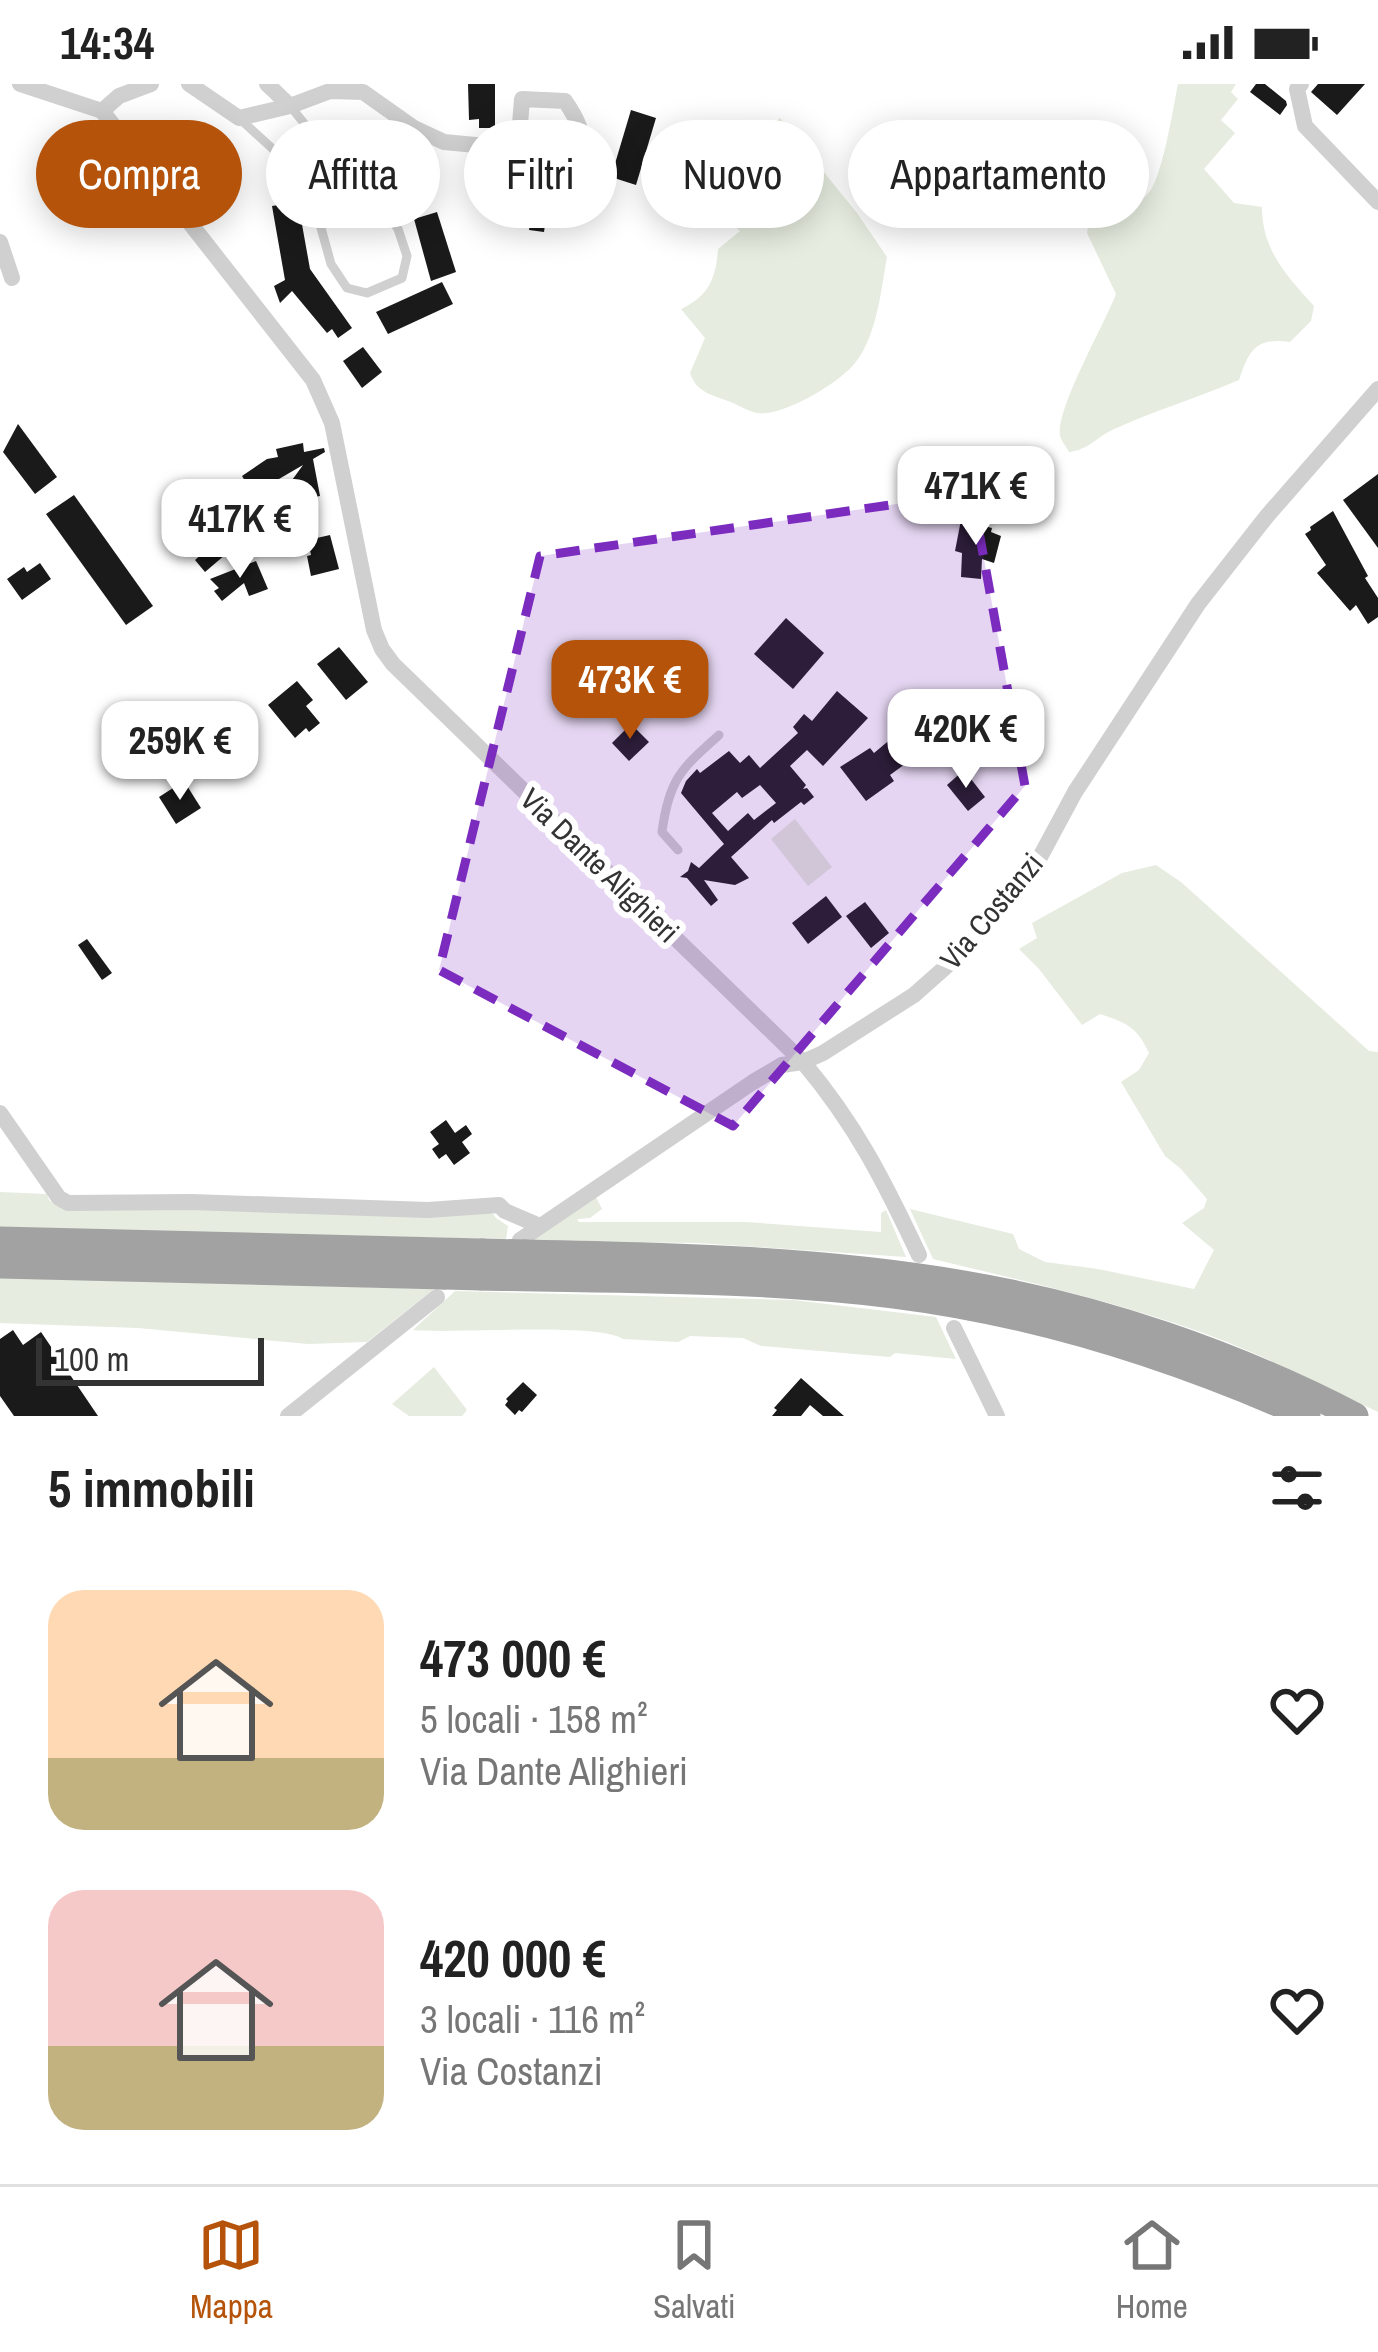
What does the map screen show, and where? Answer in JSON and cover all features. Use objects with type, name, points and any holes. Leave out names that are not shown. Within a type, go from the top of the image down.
[{"type":"highway","points":[[0,1240],[482,1264],[897,1296],[1053,1325],[1148,1353],[1306,1416]]},
{"type":"highway","points":[[0,1265],[440,1286],[522,1246],[885,1272],[1009,1292],[1119,1321],[1265,1374],[1355,1416]]},
{"type":"street","points":[[20,84],[102,111],[119,96],[151,84]]},
{"type":"street","points":[[189,84],[239,118],[330,91],[364,88],[414,128],[444,142],[464,144]]},
{"type":"street","points":[[267,84],[290,106]]},
{"type":"street","points":[[1301,84],[1297,89],[1305,126],[1378,202]]},
{"type":"street","points":[[522,99],[565,101],[584,135],[581,154],[518,148],[522,99]]},
{"type":"street","name":"Via Dante Alighieri","points":[[102,111],[313,380],[332,422],[374,630],[382,649],[803,1062],[847,1117],[919,1255]]},
{"type":"street","points":[[0,242],[12,278]]},
{"type":"street","name":"Via Costanzi","points":[[522,1246],[540,1226],[753,1082],[782,1065],[823,1053],[914,995],[967,948],[1039,859],[1075,792],[1198,604],[1378,389]]},
{"type":"street","points":[[0,1113],[58,1198],[68,1203],[428,1210],[499,1205],[540,1226]]},
{"type":"street","points":[[288,1416],[440,1286]]},
{"type":"street","points":[[954,1328],[997,1416]]},
{"type":"lane","points":[[239,118],[310,188],[331,264],[347,288],[368,293],[402,278],[407,256],[398,229],[290,106]]},
{"type":"lane","points":[[678,850],[662,832],[674,783],[718,735]]},
{"type":"highlighted area","points":[[972,493],[1025,786],[733,1126],[439,970],[540,556]]},
{"type":"shaded area","points":[[1178,84],[1236,84],[1231,92],[1238,99],[1221,120],[1235,133],[1204,169],[1234,203],[1262,207],[1271,249],[1314,306],[1311,321],[1290,342],[1269,342],[1256,348],[1239,380],[1128,423],[1069,452],[1060,435],[1066,406],[1116,294],[1088,228],[1149,228],[1149,192],[1166,144]]},
{"type":"shaded area","points":[[824,172],[848,202],[848,228],[867,228],[887,257],[873,326],[855,363],[810,397],[768,413],[707,393],[690,373],[705,338],[681,309],[704,292],[713,277],[718,249],[740,231],[737,228],[824,228]]},
{"type":"shaded area","points":[[795,819],[832,867],[808,886],[771,839]]},
{"type":"shaded area","points":[[1156,865],[1181,882],[1369,1051],[1378,1052],[1378,1412],[1266,1358],[1191,1329],[933,1259],[910,1209],[1013,1234],[1019,1249],[1045,1262],[1194,1289],[1214,1250],[1182,1223],[1204,1208],[1207,1199],[1165,1156],[1121,1082],[1139,1070],[1149,1053],[1145,1044],[1130,1027],[1100,1014],[1082,1025],[1019,949],[1037,938],[1032,923],[1122,873]]},
{"type":"shaded area","points":[[0,1192],[47,1194],[57,1206],[490,1210],[508,1226],[506,1239],[0,1228]]},
{"type":"shaded area","points":[[594,1193],[602,1209],[590,1218],[577,1219],[579,1222],[746,1222],[881,1232],[881,1213],[886,1210],[906,1257],[697,1243],[527,1241]]},
{"type":"shaded area","points":[[0,1277],[434,1289],[367,1342],[308,1344],[138,1328],[0,1323]]},
{"type":"shaded area","points":[[455,1291],[793,1300],[936,1317],[956,1359],[761,1346],[743,1338],[690,1336],[678,1342],[585,1331],[413,1330]]},
{"type":"shaded area","points":[[434,1367],[467,1410],[462,1416],[409,1416],[392,1404]]},
{"type":"building","points":[[468,84],[495,84],[495,120],[469,120]]},
{"type":"building","points":[[1256,84],[1265,84],[1286,101],[1280,115],[1250,92]]},
{"type":"building","points":[[1318,84],[1365,84],[1337,115],[1311,92]]},
{"type":"building","points":[[631,110],[656,118],[641,120],[641,168],[636,185],[617,179],[617,157]]},
{"type":"building","points":[[440,221],[456,272],[431,281],[416,228],[440,228]]},
{"type":"building","points":[[276,228],[303,228],[310,269],[352,328],[338,338],[332,329],[327,333],[292,291],[280,303],[274,286],[285,280]]},
{"type":"building","points":[[442,282],[453,304],[388,334],[376,312]]},
{"type":"building","points":[[363,347],[382,372],[362,388],[343,361]]},
{"type":"building","points":[[18,424],[57,477],[35,494],[3,452]]},
{"type":"building","points":[[303,443],[304,452],[324,448],[313,459],[320,496],[275,505],[294,517],[270,554],[246,537],[205,572],[195,560],[205,551],[196,542],[222,519],[213,511],[222,502],[272,528],[266,516],[303,465],[253,494],[242,476],[278,457],[276,449]]},
{"type":"building","points":[[1378,474],[1378,548],[1343,500]]},
{"type":"building","points":[[74,495],[153,606],[126,625],[46,514]]},
{"type":"building","points":[[1333,511],[1378,598],[1378,617],[1368,624],[1356,605],[1350,611],[1317,573],[1326,565],[1305,534]]},
{"type":"building","points":[[961,520],[992,528],[991,532],[1001,536],[994,563],[982,559],[981,579],[961,577],[962,553],[955,551]]},
{"type":"building","points":[[330,535],[339,569],[311,576],[308,540]]},
{"type":"building","points":[[256,561],[268,589],[249,596],[244,583],[222,601],[210,579]]},
{"type":"building","points":[[40,563],[51,579],[22,600],[7,579]]},
{"type":"building","points":[[786,618],[824,653],[793,689],[754,654]]},
{"type":"building","points":[[339,647],[368,682],[346,700],[317,664]]},
{"type":"building","points":[[297,681],[313,700],[306,706],[320,723],[295,738],[268,705]]},
{"type":"building","points":[[837,691],[868,718],[823,766],[807,750],[790,766],[806,785],[803,789],[814,797],[772,820],[731,857],[749,878],[735,885],[704,880],[718,900],[711,906],[687,878],[680,877],[691,862],[699,868],[724,844],[681,793],[686,781],[729,751],[740,763],[749,755],[760,768],[798,733],[793,727],[804,714],[812,721]],"holes":[[[760,785],[776,803],[754,820],[748,813],[728,831],[712,813],[737,792],[742,798]]]},
{"type":"building","points":[[631,724],[649,742],[629,761],[612,743]]},
{"type":"building","points":[[898,733],[916,756],[890,775],[894,781],[866,801],[840,767],[870,748],[874,753]]},
{"type":"building","points":[[964,770],[985,797],[968,811],[947,785]]},
{"type":"building","points":[[184,781],[201,808],[176,824],[159,797]]},
{"type":"building","points":[[826,896],[842,917],[808,944],[792,923]]},
{"type":"building","points":[[865,902],[889,933],[871,948],[846,916]]},
{"type":"building","points":[[87,939],[112,973],[102,980],[78,945]]},
{"type":"building","points":[[446,1120],[455,1133],[466,1125],[472,1134],[462,1142],[470,1153],[454,1165],[446,1154],[439,1159],[432,1149],[439,1144],[430,1132]]},
{"type":"building","points":[[13,1330],[23,1345],[41,1332],[98,1416],[14,1416],[0,1396],[0,1339]]},
{"type":"building","points":[[801,1378],[844,1416],[823,1416],[810,1405],[801,1416],[772,1416]]},
{"type":"building","points":[[523,1382],[537,1395],[515,1415],[505,1405],[506,1399]]}]
